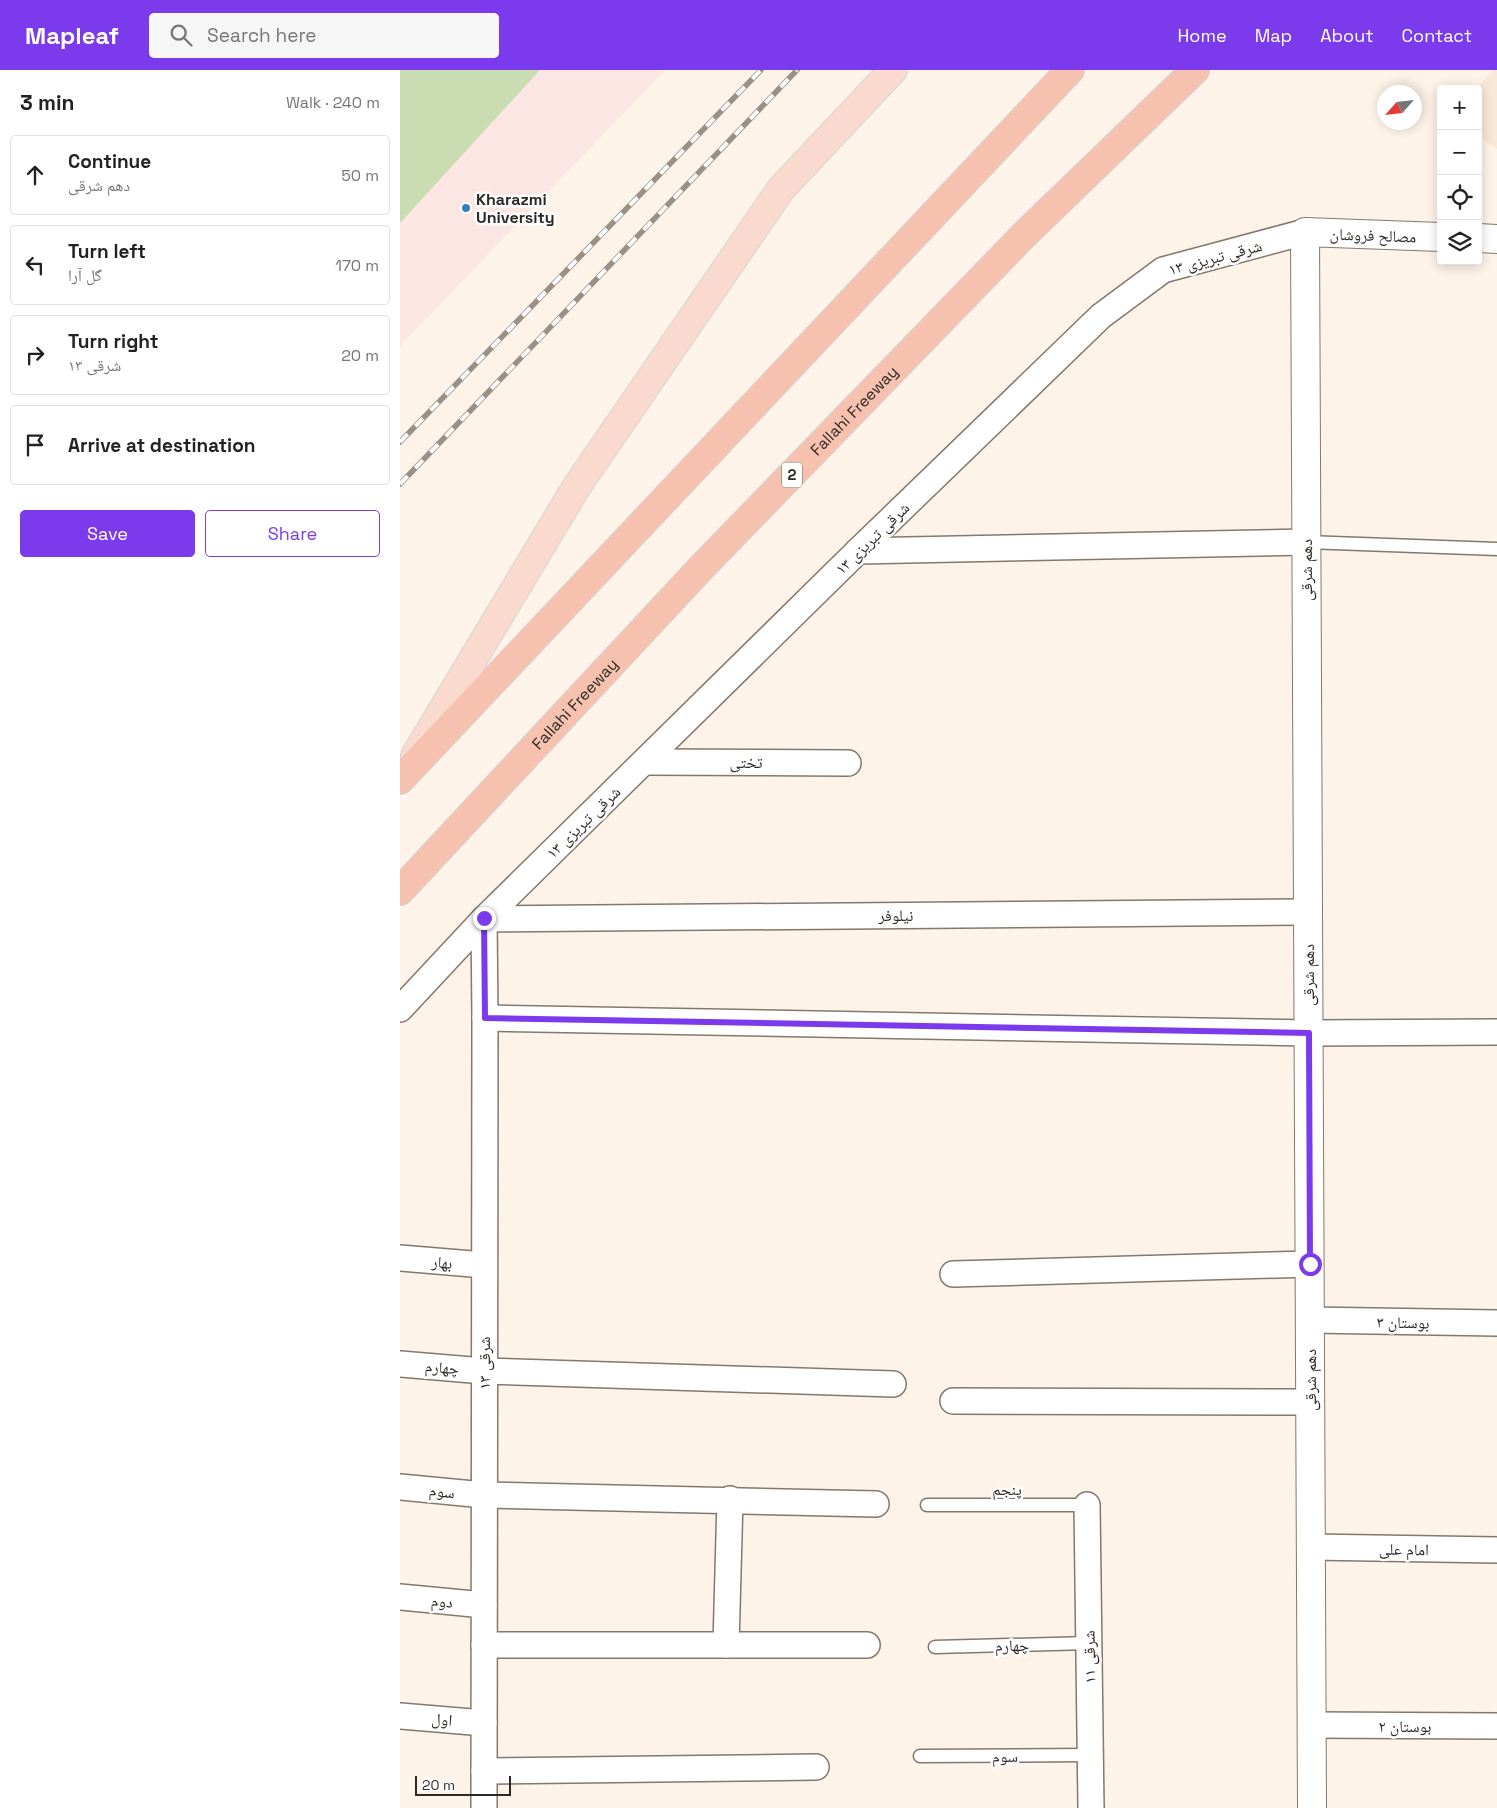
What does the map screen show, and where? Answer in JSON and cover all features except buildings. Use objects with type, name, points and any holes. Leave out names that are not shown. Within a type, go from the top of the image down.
[{"type":"highway","points":[[400,780],[1070,70]]},
{"type":"highway","name":"Fallahi Freeway","points":[[400,891],[701,568],[1024,235],[1195,70]]},
{"type":"main road","points":[[400,780],[577,486],[775,197],[893,70]]},
{"type":"street","name":"مصالح فروشان","points":[[1305,232],[1437,237]]},
{"type":"street","name":"دهم شرقی","points":[[1305,232],[1312,1808]]},
{"type":"street","name":"۱۳ شرقی تبریزی","points":[[400,1009],[484,918],[1101,316],[1163,270],[1305,232]]},
{"type":"street","points":[[1482,238],[1497,239]]},
{"type":"street","points":[[858,551],[1306,542]]},
{"type":"street","name":"تختی","points":[[645,762],[848,763]]},
{"type":"street","name":"نیلوفر","points":[[484,918],[1308,912]]},
{"type":"street","name":"۱۳ شرقی","points":[[484,918],[484,1808]]},
{"type":"street","points":[[485,1018],[1309,1033],[1497,1032]]},
{"type":"street","name":"بهار","points":[[400,1258],[484,1265]]},
{"type":"street","points":[[953,1274],[1310,1264]]},
{"type":"street","name":"بوستان ۳","points":[[1310,1320],[1497,1323]]},
{"type":"street","name":"چهارم","points":[[400,1364],[484,1371],[893,1384]]},
{"type":"street","points":[[953,1401],[1310,1402]]},
{"type":"street","name":"سوم","points":[[400,1486],[484,1495],[876,1504]]},
{"type":"street","points":[[726,1645],[730,1500]]},
{"type":"street","name":"۱۱ شرقی","points":[[1087,1505],[1091,1808]]},
{"type":"street","name":"امام علی","points":[[1311,1547],[1497,1550]]},
{"type":"street","name":"دوم","points":[[400,1597],[484,1605]]},
{"type":"street","points":[[484,1645],[867,1646]]},
{"type":"street","name":"اول","points":[[400,1716],[484,1723]]},
{"type":"street","name":"بوستان ۲","points":[[1312,1725],[1497,1726]]},
{"type":"street","points":[[484,1771],[816,1767]]},
{"type":"lane","points":[[1306,542],[1497,549]]},
{"type":"lane","name":"پنجم","points":[[928,1505],[1087,1505]]},
{"type":"lane","name":"چهارم","points":[[935,1647],[1089,1643]]},
{"type":"lane","name":"سوم","points":[[920,1756],[1090,1755]]},
{"type":"shaded area","name":"Kharazmi University","points":[[400,70],[665,70],[400,346]]},
{"type":"shaded area","points":[[1493,70],[1497,70],[1497,149],[1483,139],[1482,85],[1480,85]]},
{"type":"green space","points":[[400,70],[540,70],[400,223]]},
{"type":"railway","points":[[400,442],[761,70]]},
{"type":"railway","points":[[400,484],[797,70]]},
{"type":"place","name":"Kharazmi University","points":[[466,208]]},
{"type":"route","points":[[484,918],[485,1018],[1309,1033],[1310,1264]]}]
